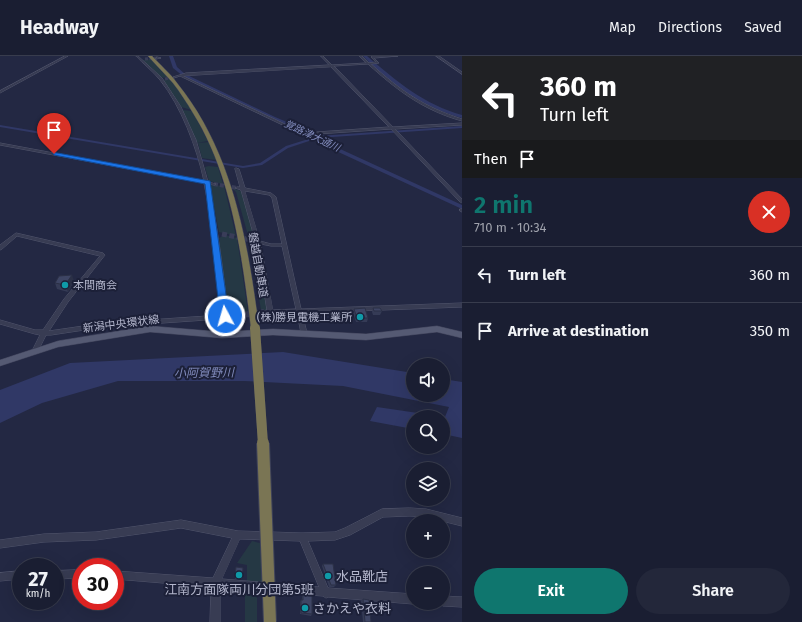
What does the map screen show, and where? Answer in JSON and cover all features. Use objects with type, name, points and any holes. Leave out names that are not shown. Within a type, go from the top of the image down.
[{"type":"highway","name":"磐越自動車道","points":[[150,56],[171,77],[203,125],[222,168],[243,245],[255,328],[264,458],[270,622]]},
{"type":"main road","name":"新潟中央環状線","points":[[0,363],[66,342],[150,329],[222,335],[273,332],[366,337],[437,329],[462,335]]},
{"type":"street","points":[[0,92],[67,56]]},
{"type":"street","points":[[137,56],[143,59],[161,80],[179,109],[196,143],[208,182],[225,316]]},
{"type":"street","points":[[322,56],[462,201]]},
{"type":"street","points":[[360,56],[416,102],[437,112],[462,120]]},
{"type":"street","points":[[174,77],[182,75],[376,63],[378,62],[372,57],[397,56]]},
{"type":"street","points":[[437,56],[462,73]]},
{"type":"street","points":[[454,68],[462,67]]},
{"type":"street","points":[[182,75],[316,140]]},
{"type":"street","points":[[161,80],[165,79]]},
{"type":"street","points":[[309,137],[316,134],[394,130],[462,124]]},
{"type":"street","points":[[0,144],[214,184]]},
{"type":"street","points":[[237,169],[258,241],[267,312],[462,305]]},
{"type":"street","points":[[237,188],[274,196],[304,333]]},
{"type":"street","points":[[215,233],[222,234]]},
{"type":"street","points":[[0,248],[16,234],[103,255],[56,312],[43,333],[35,351]]},
{"type":"street","points":[[251,240],[284,245]]},
{"type":"street","points":[[0,322],[43,333],[104,325],[235,316]]},
{"type":"street","points":[[0,544],[44,538],[96,536],[181,524],[238,535],[302,537],[341,534],[382,513],[420,513],[462,522]]},
{"type":"street","points":[[215,622],[216,582],[238,535]]},
{"type":"street","points":[[302,537],[326,593]]},
{"type":"street","points":[[0,577],[12,576]]},
{"type":"street","points":[[124,576],[406,599]]},
{"type":"street","points":[[450,601],[462,602]]},
{"type":"shaded area","points":[[151,59],[163,70],[161,71],[169,77],[161,78],[143,60]]},
{"type":"shaded area","points":[[171,78],[192,110],[181,107],[163,80]]},
{"type":"shaded area","points":[[182,111],[192,111],[208,141],[197,143]]},
{"type":"shaded area","points":[[209,142],[216,160],[202,158],[198,143]]},
{"type":"shaded area","points":[[205,167],[218,167],[223,184],[209,181]]},
{"type":"shaded area","points":[[211,185],[224,186],[236,236],[219,232]]},
{"type":"shaded area","points":[[232,188],[241,191],[256,241],[249,239],[236,192]]},
{"type":"shaded area","points":[[225,235],[237,238],[248,312],[230,312],[226,310],[219,238]]},
{"type":"shaded area","points":[[249,241],[257,242],[268,310],[261,310]]},
{"type":"shaded area","points":[[252,541],[263,544],[262,584],[247,582],[247,565],[237,563]]},
{"type":"shaded area","points":[[245,591],[257,591],[257,622],[245,622]]},
{"type":"water","name":"小阿賀野川","points":[[283,352],[406,372],[406,398],[343,386],[244,381],[118,381],[42,403],[0,423],[0,390],[70,363]]},
{"type":"water","points":[[450,380],[462,382],[462,438],[450,435],[450,410],[448,410],[449,407],[424,402],[450,402]]},
{"type":"water","points":[[377,407],[406,411],[406,428],[370,421]]},
{"type":"building","points":[[72,275],[65,285],[55,283],[59,276]]},
{"type":"building","points":[[365,308],[368,318],[357,318],[354,309]]},
{"type":"building","points":[[373,308],[380,308],[382,311],[374,311]]},
{"type":"building","points":[[323,564],[333,564],[336,585],[331,585]]},
{"type":"building","name":"江南方面隊両川分団第5班","points":[[236,567],[243,568],[242,577],[235,576]]},
{"type":"building","name":"さかえや衣料","points":[[303,595],[312,596],[312,614],[301,613],[301,600],[303,600]]},
{"type":"building","points":[[363,599],[369,600],[371,622],[365,622]]},
{"type":"waterway","name":"覚路津大通川","points":[[171,56],[175,68],[184,75],[273,118],[318,137],[317,138],[336,149],[462,207]]},
{"type":"waterway","points":[[365,56],[422,101],[448,113],[462,117]]},
{"type":"waterway","points":[[0,126],[243,167],[261,164],[287,147],[318,137],[462,127]]},
{"type":"tunnel","points":[[145,59],[157,58]]},
{"type":"tunnel","points":[[165,79],[174,77]]},
{"type":"tunnel","points":[[214,184],[237,188]]},
{"type":"tunnel","points":[[222,234],[251,240]]},
{"type":"tunnel","points":[[235,316],[264,312]]},
{"type":"place","name":"本間商会","points":[[65,285]]},
{"type":"place","name":"(株)勝見電機工業所","points":[[360,317]]},
{"type":"place","name":"江南方面隊両川分団第5班","points":[[239,575]]},
{"type":"place","name":"水品靴店","points":[[328,576]]},
{"type":"place","name":"さかえや衣料","points":[[305,608]]},
{"type":"route","points":[[54,154],[208,182],[225,316]]}]
